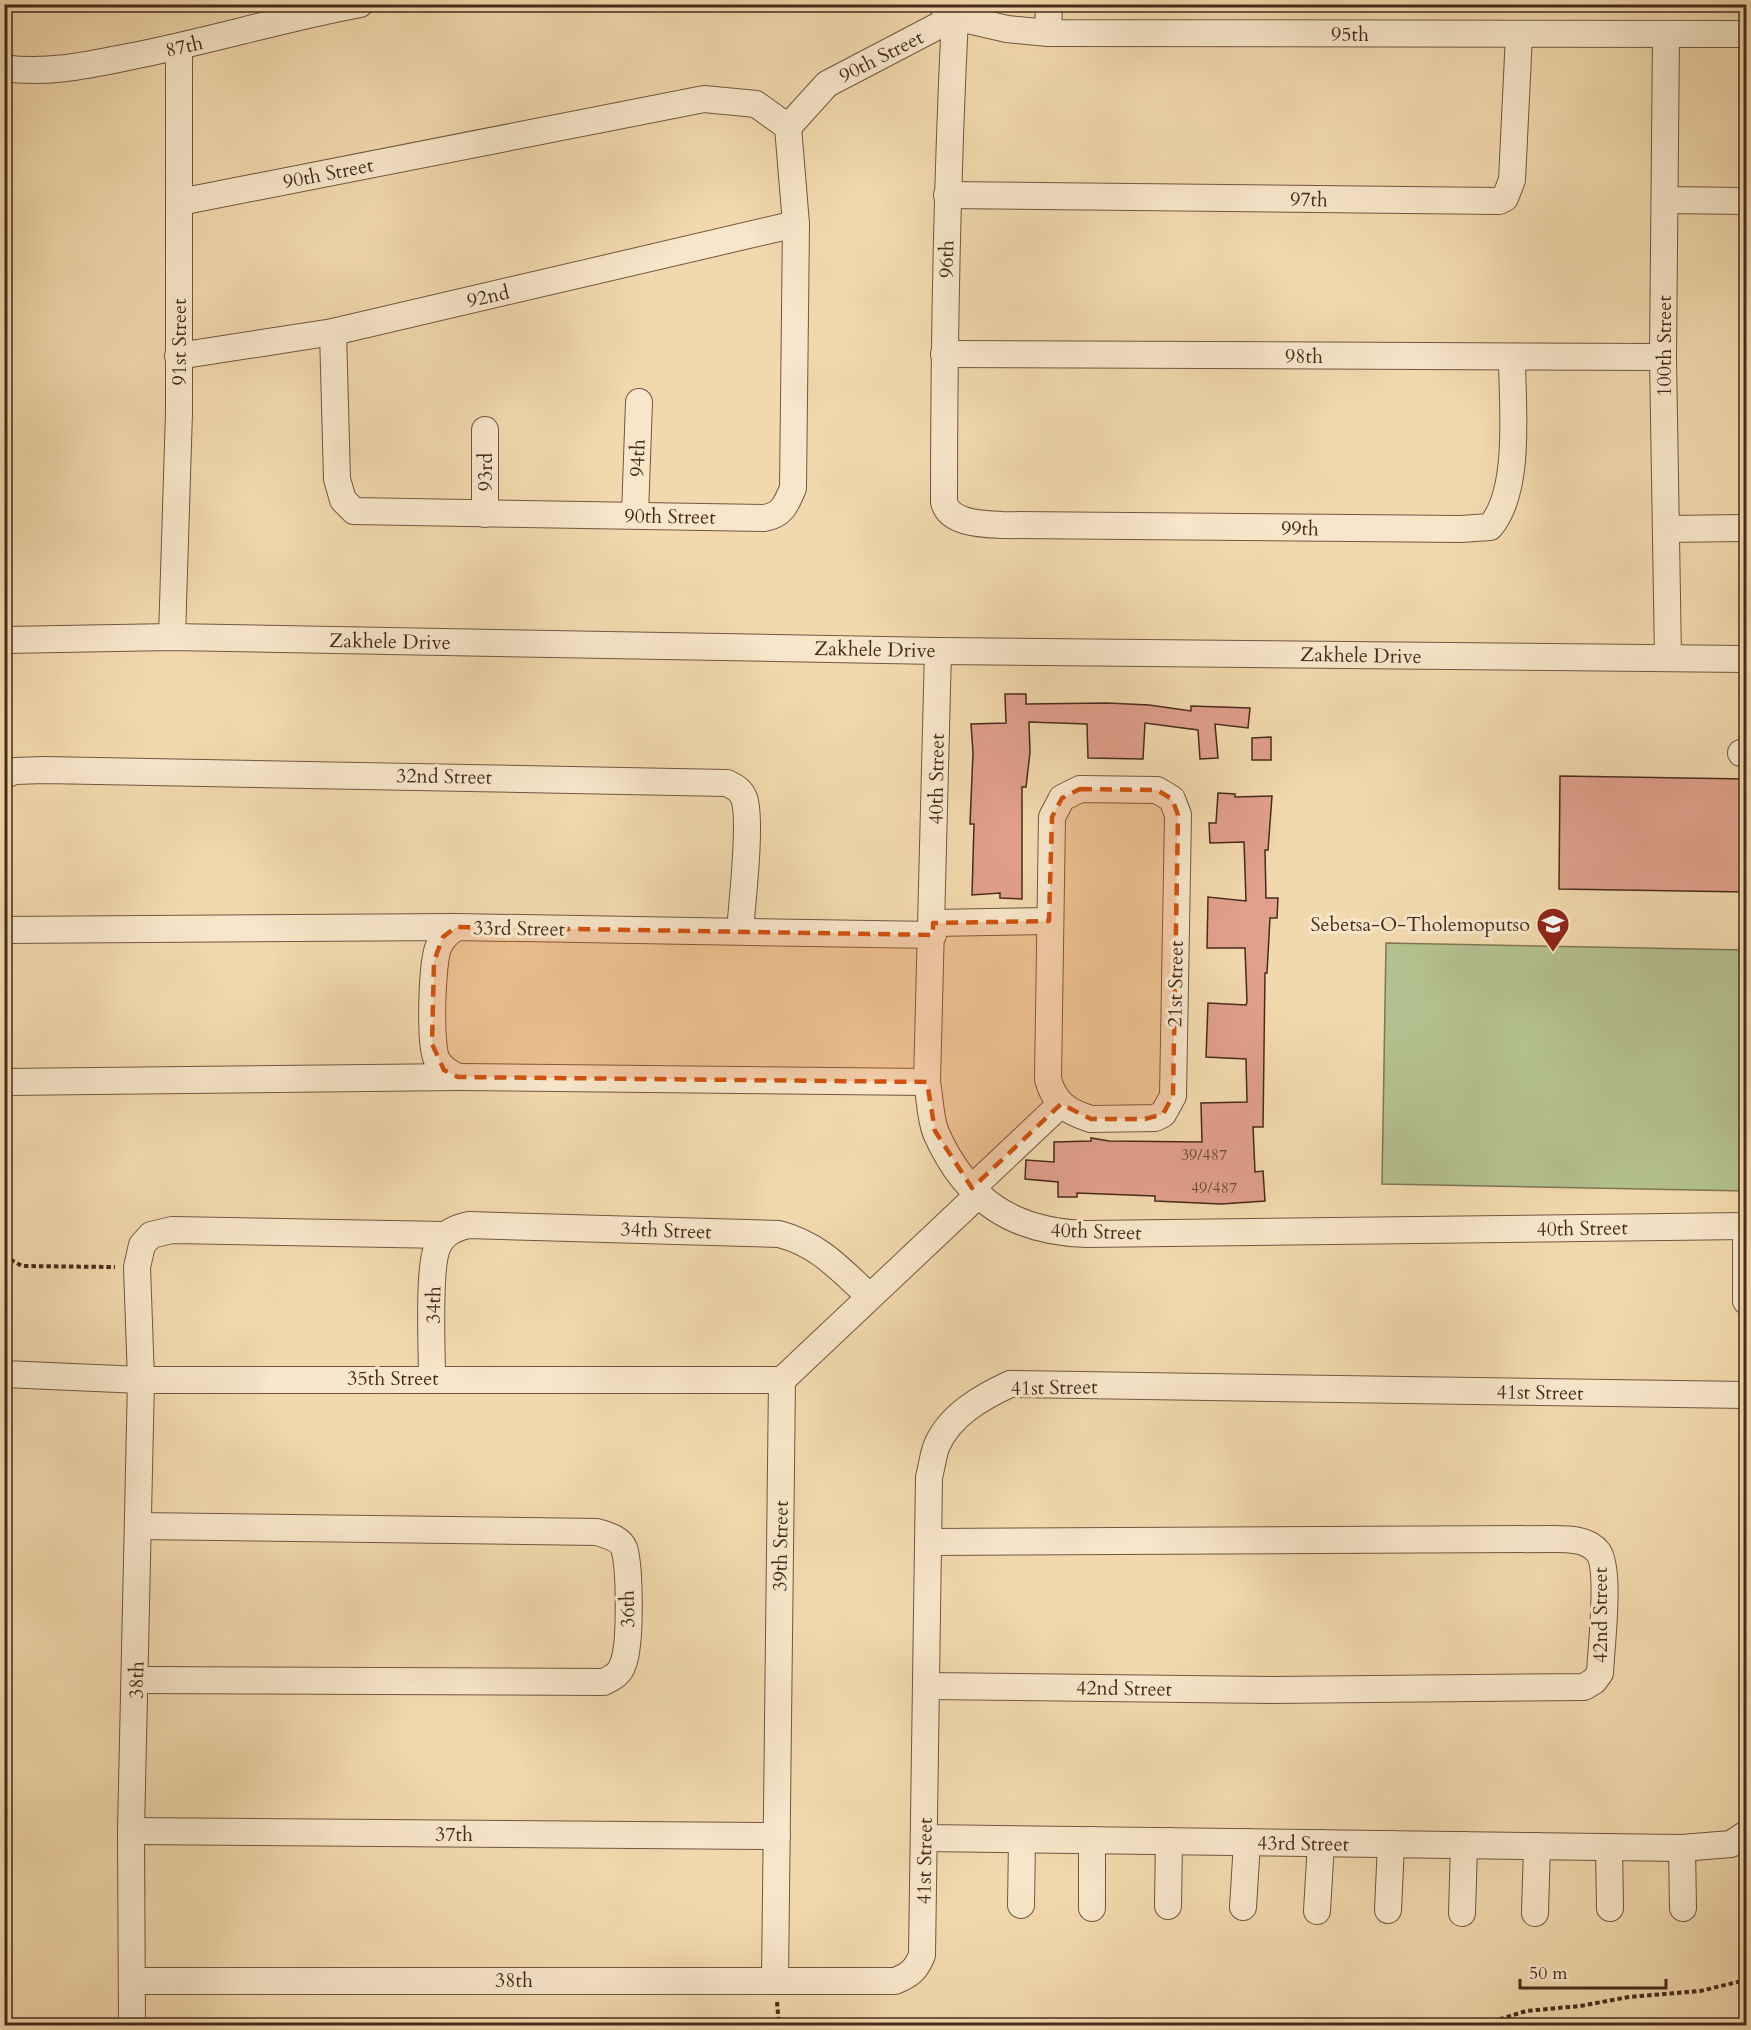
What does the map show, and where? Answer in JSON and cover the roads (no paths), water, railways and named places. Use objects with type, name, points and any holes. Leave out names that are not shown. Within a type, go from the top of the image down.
[{"type":"street","points":[[1048,33],[1049,4]]},
{"type":"street","name":"87th","points":[[4,68],[19,70],[66,68],[179,48],[348,6]]},
{"type":"street","name":"95th","points":[[948,11],[1007,30],[1048,33],[1746,34]]},
{"type":"street","name":"90th Street","points":[[333,332],[337,479],[346,506],[354,511],[764,518],[776,516],[783,510],[793,489],[796,224],[788,128],[827,84],[948,11]]},
{"type":"street","name":"96th","points":[[944,502],[948,11]]},
{"type":"street","name":"97th","points":[[947,195],[1499,201],[1505,198],[1512,180],[1519,35]]},
{"type":"street","name":"100th Street","points":[[1666,35],[1663,357],[1668,658]]},
{"type":"street","name":"91st Street","points":[[172,637],[177,502],[179,48]]},
{"type":"street","name":"90th Street","points":[[180,202],[704,99],[756,104],[788,128]]},
{"type":"street","points":[[1665,200],[1746,201]]},
{"type":"street","name":"92nd","points":[[178,356],[333,332],[796,224]]},
{"type":"street","name":"98th","points":[[944,354],[1663,357]]},
{"type":"street","name":"99th","points":[[944,502],[952,515],[961,519],[1002,525],[1461,529],[1490,527],[1502,509],[1509,481],[1512,357]]},
{"type":"street","name":"94th","points":[[635,514],[639,402]]},
{"type":"street","name":"93rd","points":[[485,430],[485,514]]},
{"type":"street","points":[[1666,529],[1746,528]]},
{"type":"street","name":"Zakhele Drive","points":[[4,640],[172,637],[938,651],[1746,658]]},
{"type":"street","name":"40th Street","points":[[938,651],[933,929],[927,1082],[936,1131],[974,1192],[1018,1222],[1059,1233],[1746,1226]]},
{"type":"street","name":"32nd Street","points":[[4,775],[15,771],[44,770],[727,783],[738,788],[744,799],[746,818],[740,931]]},
{"type":"street","name":"21st Street","points":[[1080,789],[1109,789],[1157,790],[1172,799],[1178,815],[1173,1096],[1163,1114],[1145,1119],[1091,1119],[1061,1104],[1052,1095],[1048,1079],[1049,921],[1052,817],[1062,798],[1080,789]]},
{"type":"street","name":"33rd Street","points":[[458,1077],[444,1070],[436,1059],[432,1044],[434,961],[443,937],[456,927],[740,931],[933,929],[1049,921]]},
{"type":"street","points":[[4,930],[456,927]]},
{"type":"street","points":[[4,1082],[458,1077],[927,1082]]},
{"type":"street","points":[[783,1380],[1061,1104]]},
{"type":"street","name":"34th Street","points":[[445,1235],[456,1228],[469,1225],[779,1234],[802,1239],[821,1252],[868,1296]]},
{"type":"street","points":[[1746,1226],[1746,1301]]},
{"type":"street","name":"38th","points":[[132,2025],[131,1831],[141,1380],[138,1267],[142,1245],[151,1235],[160,1231],[445,1235]]},
{"type":"street","name":"34th","points":[[432,1378],[434,1259],[437,1247],[445,1235]]},
{"type":"street","name":"35th Street","points":[[4,1374],[141,1380],[432,1378],[783,1380]]},
{"type":"street","name":"39th Street","points":[[775,1980],[783,1380]]},
{"type":"street","name":"41st Street","points":[[895,1981],[916,1969],[922,1955],[929,1478],[937,1445],[952,1423],[981,1397],[1010,1384],[1746,1395]]},
{"type":"street","name":"36th","points":[[136,1680],[604,1682],[616,1676],[627,1653],[628,1604],[624,1548],[617,1540],[597,1532],[138,1526]]},
{"type":"street","name":"42nd Street","points":[[927,1686],[1260,1690],[1584,1687],[1594,1681],[1600,1673],[1605,1568],[1597,1551],[1577,1540],[929,1542]]},
{"type":"street","name":"37th","points":[[131,1831],[777,1836]]},
{"type":"street","name":"43rd Street","points":[[925,1838],[1682,1848],[1731,1844],[1746,1834]]},
{"type":"street","points":[[1021,1905],[1022,1840]]},
{"type":"street","points":[[1092,1840],[1092,1908]]},
{"type":"street","points":[[1168,1906],[1169,1841]]},
{"type":"street","points":[[1243,1907],[1247,1842]]},
{"type":"street","points":[[1317,1911],[1321,1843]]},
{"type":"street","points":[[1388,1910],[1391,1844]]},
{"type":"street","points":[[1462,1913],[1464,1845]]},
{"type":"street","points":[[1535,1912],[1537,1846]]},
{"type":"street","points":[[1609,1847],[1610,1908]]},
{"type":"street","points":[[1682,1848],[1683,1908]]},
{"type":"street","name":"38th","points":[[133,1981],[895,1981]]},
{"type":"place","name":"Sebetsa-O-Tholemoputso","points":[[1553,953]]}]
